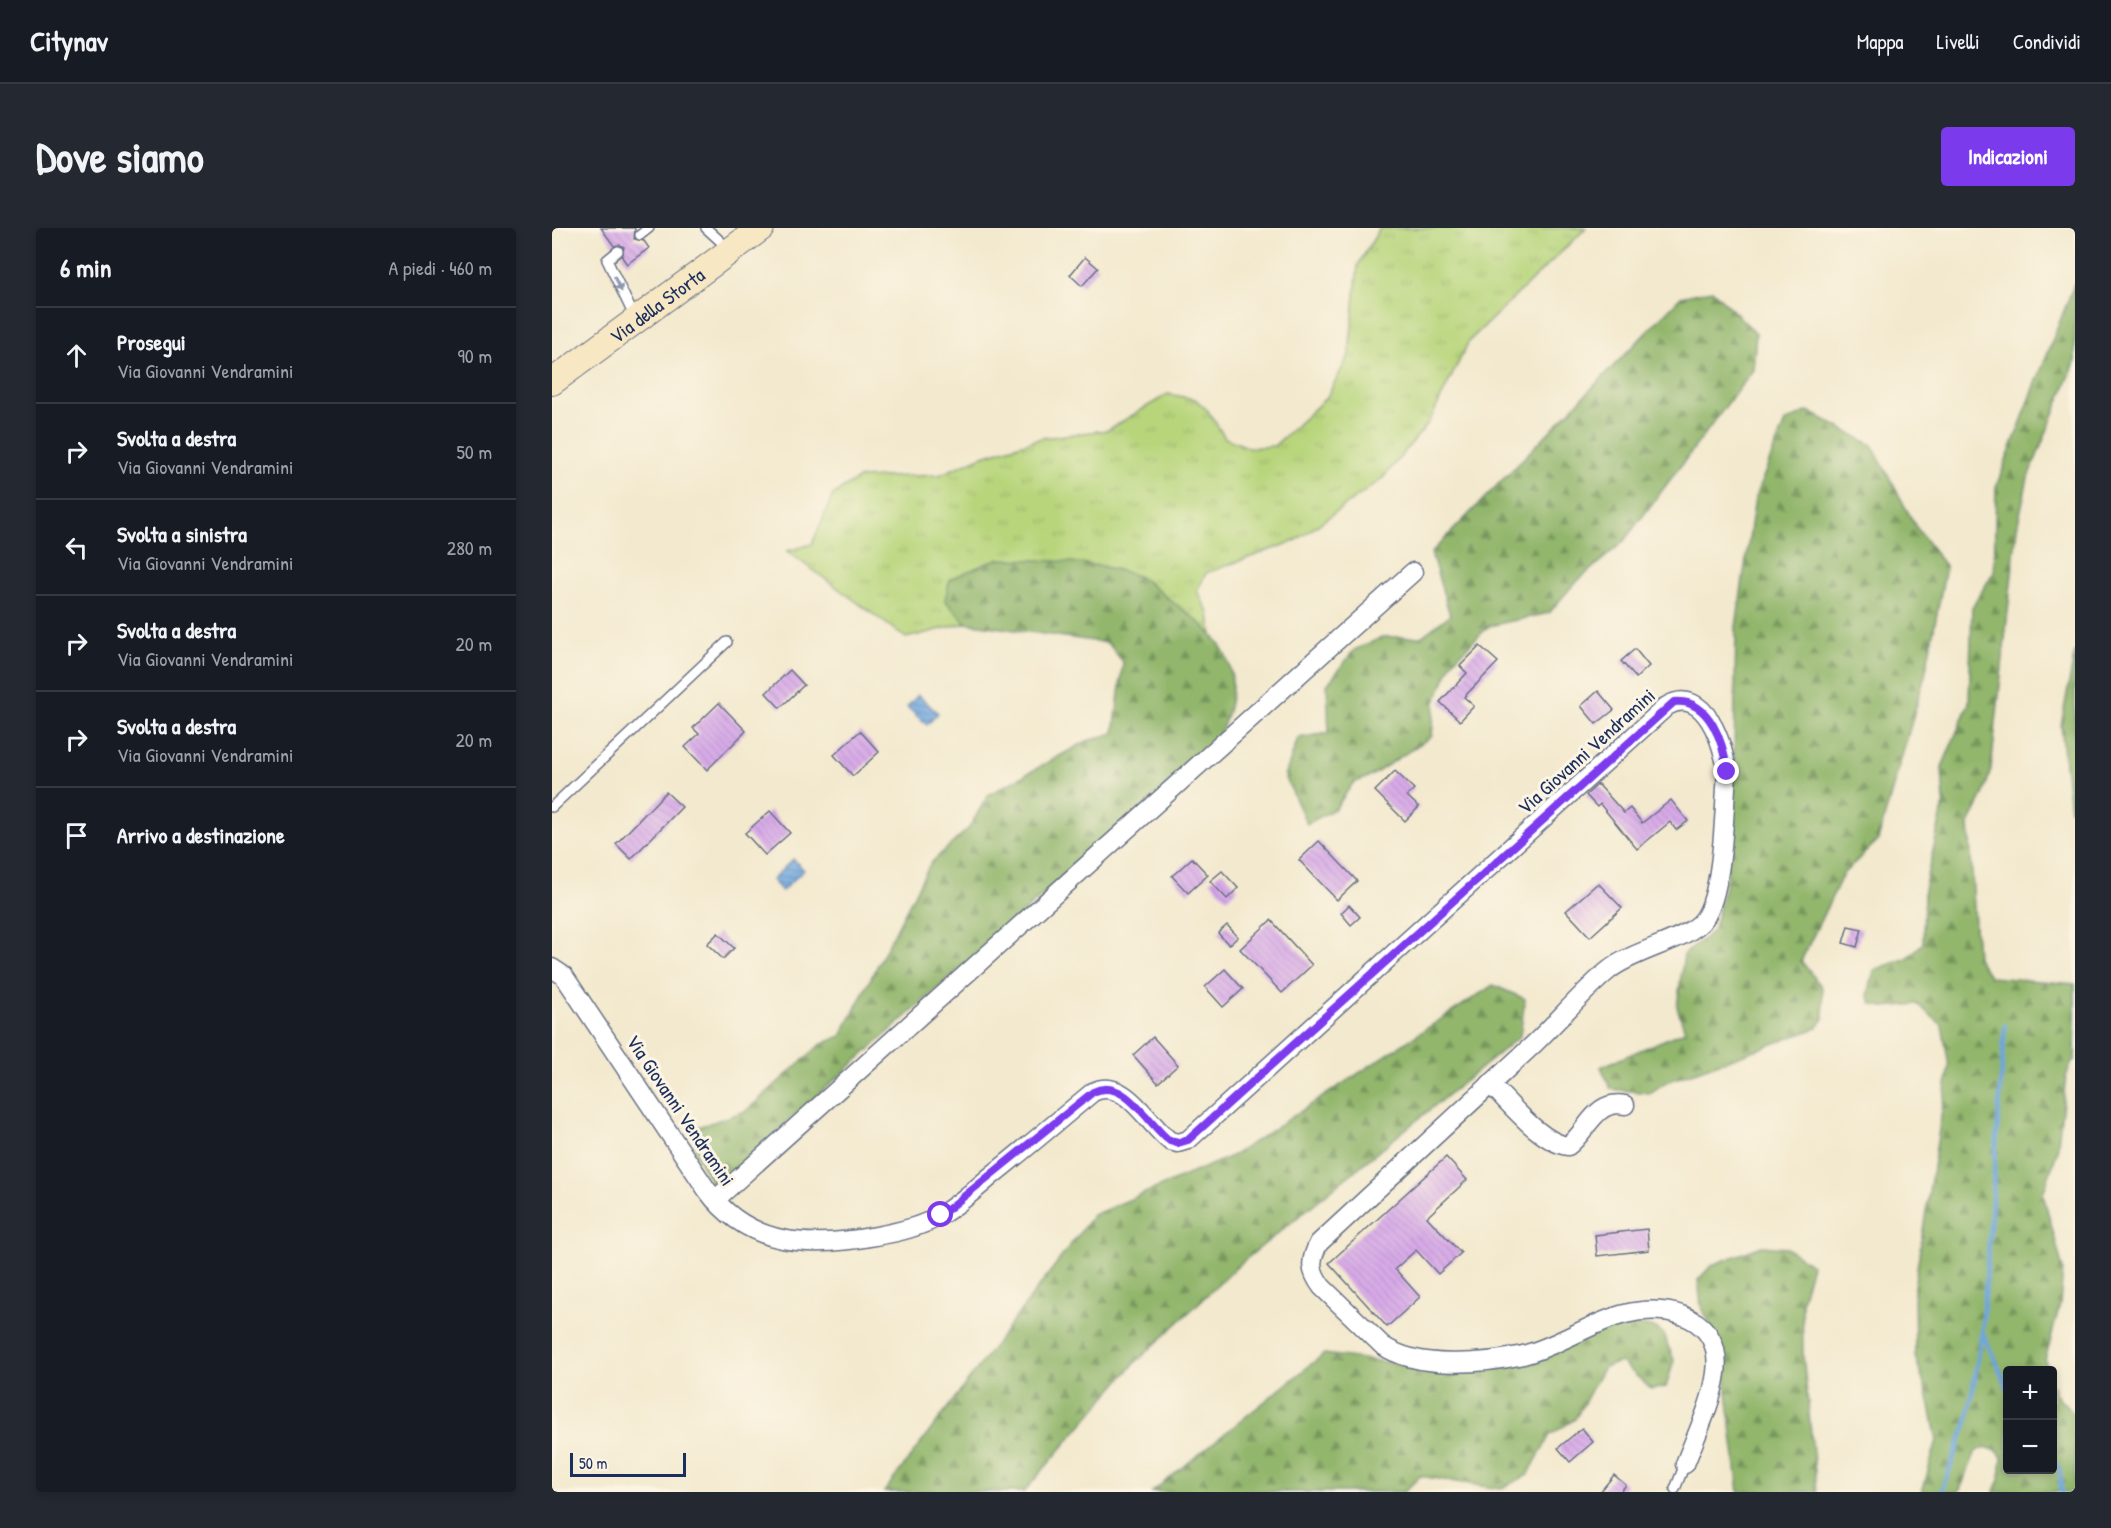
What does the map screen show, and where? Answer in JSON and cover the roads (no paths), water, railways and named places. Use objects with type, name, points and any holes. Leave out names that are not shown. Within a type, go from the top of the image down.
[{"type":"main road","name":"Via della Storta","points":[[552,382],[761,228]]},
{"type":"street","points":[[715,1200],[1413,572]]},
{"type":"street","name":"Via Giovanni Vendramini","points":[[552,968],[564,976],[715,1200],[737,1220],[760,1231],[806,1244],[856,1240],[912,1228],[956,1205],[1093,1092],[1102,1088],[1115,1090],[1126,1097],[1170,1141],[1178,1143],[1188,1140],[1668,706],[1682,701],[1694,705],[1716,730],[1727,772],[1718,877],[1708,912],[1694,928],[1632,954],[1607,971],[1319,1244],[1312,1254],[1311,1265],[1314,1276],[1382,1345],[1401,1356],[1423,1361],[1449,1362],[1518,1356],[1548,1347],[1626,1314],[1663,1313],[1697,1322],[1713,1340],[1716,1366],[1712,1392],[1686,1464]]},
{"type":"street","points":[[1490,1084],[1545,1137],[1559,1145],[1568,1146],[1594,1114],[1606,1106],[1614,1102],[1624,1105]]},
{"type":"lane","points":[[640,235],[649,228]]},
{"type":"lane","points":[[706,228],[730,250]]},
{"type":"lane","points":[[618,252],[607,260],[636,320]]},
{"type":"lane","points":[[552,807],[727,642]]},
{"type":"lane","points":[[1675,1489],[1686,1464]]},
{"type":"water","points":[[918,695],[938,713],[927,725],[907,707]]},
{"type":"water","points":[[793,859],[804,870],[782,891],[772,880]]},
{"type":"waterway","points":[[1941,1492],[1968,1419],[1982,1333],[2005,1026]]},
{"type":"waterway","points":[[1983,1334],[2003,1378]]},
{"type":"waterway","points":[[2057,1465],[2060,1468],[2061,1492]]}]
